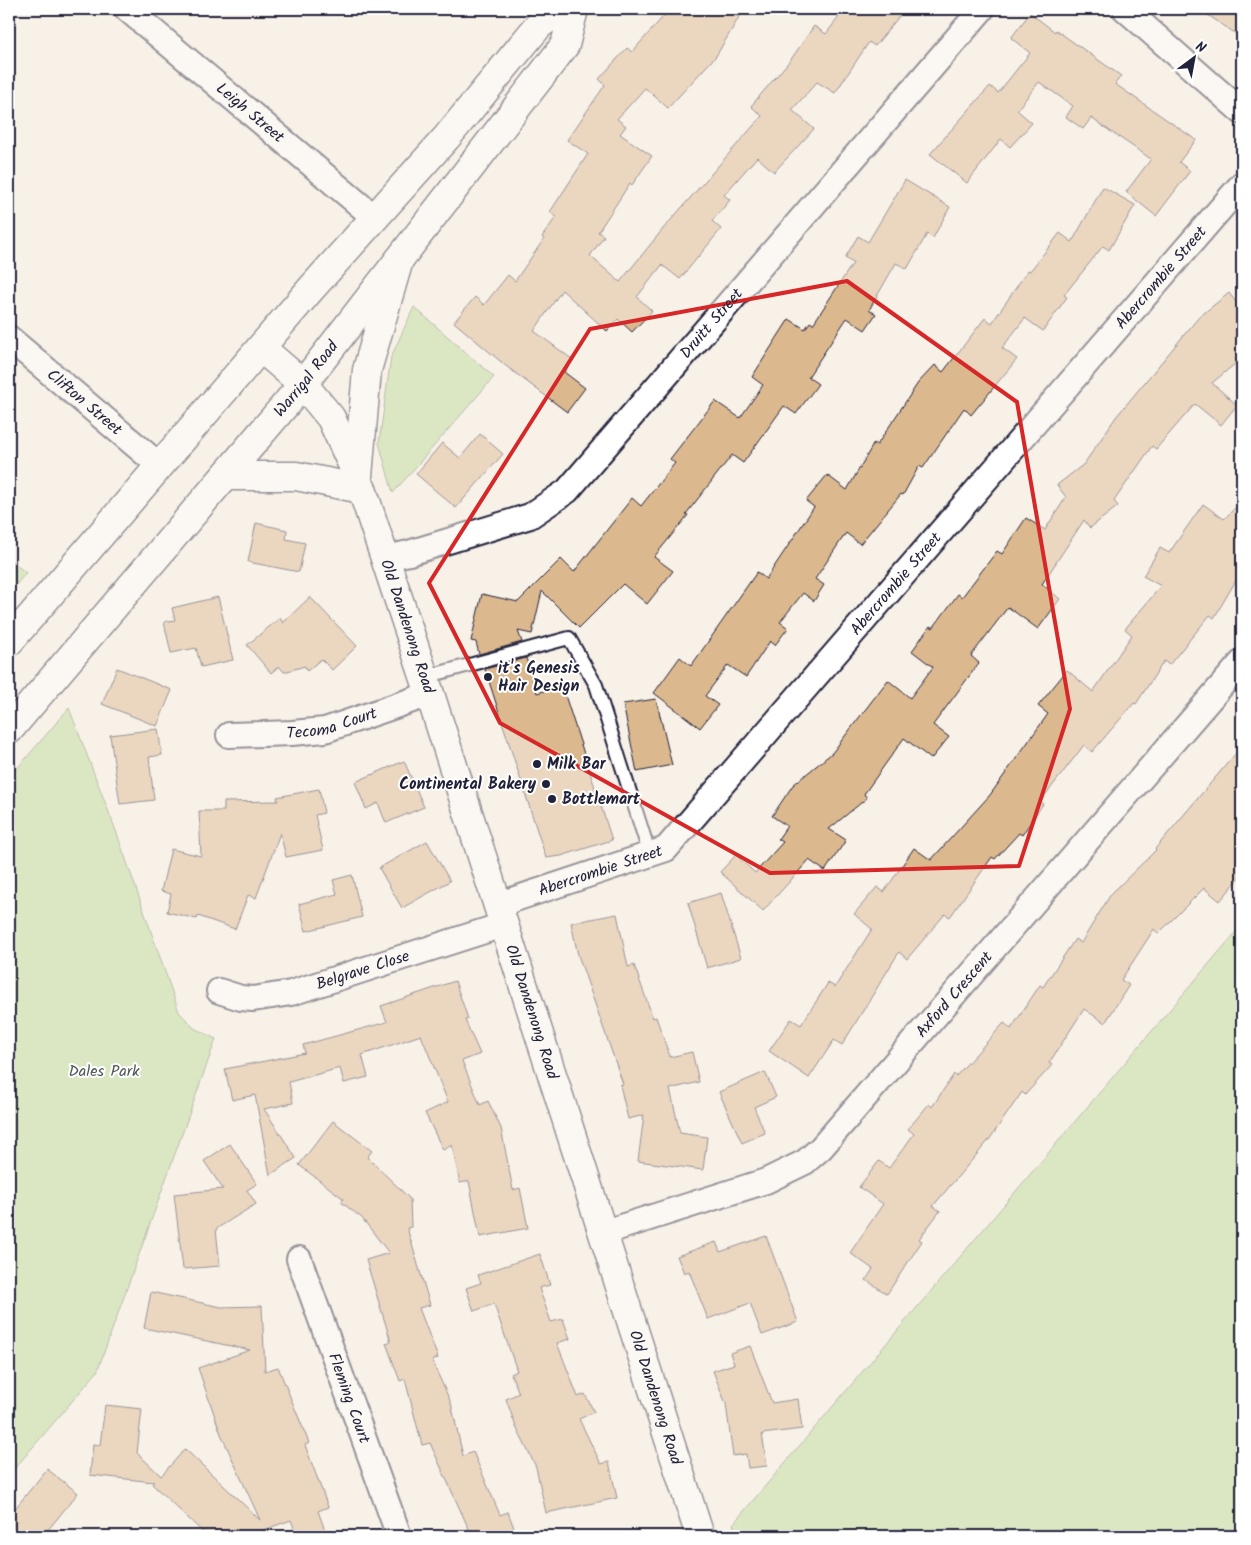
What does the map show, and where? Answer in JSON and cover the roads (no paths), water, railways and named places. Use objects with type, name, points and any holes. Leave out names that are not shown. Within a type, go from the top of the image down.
[{"type":"main road","points":[[9,642],[374,217],[447,138],[539,25],[560,9]]},
{"type":"main road","name":"Warrigal Road","points":[[9,730],[228,476],[303,384],[565,45],[574,9]]},
{"type":"main road","points":[[228,476],[296,476],[360,483],[367,370],[400,259]]},
{"type":"main road","name":"Old Dandenong Road","points":[[261,348],[303,384],[330,418],[360,483],[428,686],[700,1536]]},
{"type":"street","name":"Leigh Street","points":[[127,9],[374,217]]},
{"type":"street","name":"Druitt Street","points":[[386,558],[409,553],[530,516],[566,491],[982,9]]},
{"type":"street","points":[[1125,9],[1242,112]]},
{"type":"street","name":"Abercrombie Street","points":[[500,915],[666,849],[1242,184]]},
{"type":"street","name":"Clifton Street","points":[[9,338],[160,466]]},
{"type":"street","name":"Axford Crescent","points":[[602,1233],[766,1181],[805,1162],[821,1148],[1242,662]]},
{"type":"street","name":"Tecoma Court","points":[[229,735],[325,730],[428,686]]},
{"type":"street","name":"Belgrave Close","points":[[219,991],[241,998],[253,999],[291,993],[500,915]]},
{"type":"street","name":"Fleming Court","points":[[299,1259],[399,1536]]},
{"type":"lane","points":[[428,686],[569,638],[596,685],[650,855]]},
{"type":"place","name":"it's Genesis Hair Design","points":[[488,677]]},
{"type":"place","name":"Milk Bar","points":[[537,764]]},
{"type":"place","name":"Continental Bakery","points":[[546,784]]},
{"type":"place","name":"Bottlemart","points":[[552,799]]},
{"type":"park label","name":"Dales Park","points":[[104,1071]]}]
